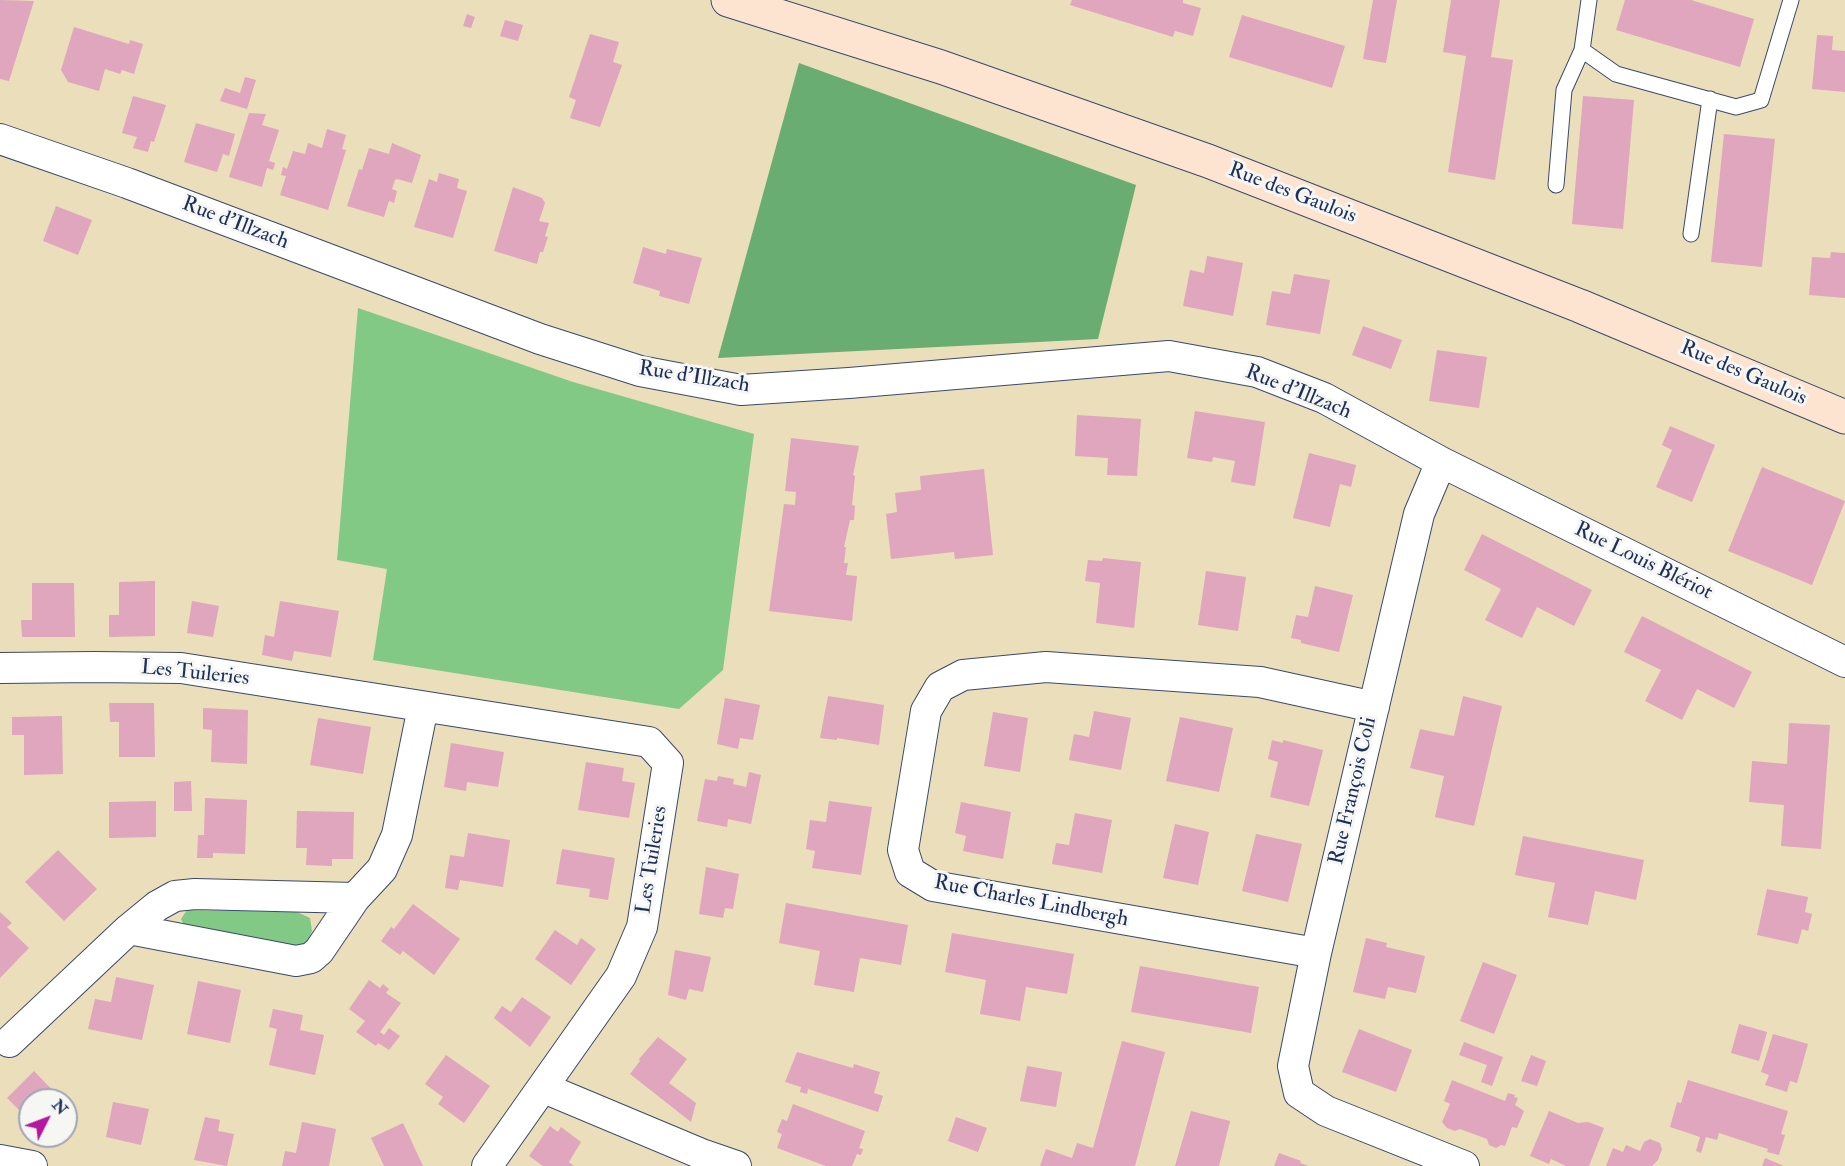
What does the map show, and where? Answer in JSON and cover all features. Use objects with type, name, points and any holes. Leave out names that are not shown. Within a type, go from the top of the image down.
[{"type":"main road","name":"Rue des Gaulois","points":[[728,0],[941,67],[1208,161],[1580,306],[1845,417]]},
{"type":"street","name":"Rue d'Illzach","points":[[0,139],[127,183],[540,339],[640,371],[741,390],[1169,356],[1257,372],[1324,398],[1441,462]]},
{"type":"street","name":"Rue Louis Blériot","points":[[1441,462],[1845,662]]},
{"type":"street","name":"Rue François Coli","points":[[1441,462],[1419,514],[1316,954],[1293,1066],[1299,1093],[1326,1111],[1464,1166]]},
{"type":"street","name":"Rue Charles Lindbergh","points":[[1316,954],[933,886],[910,872],[903,850],[926,711],[940,687],[963,675],[1046,667],[1260,682],[1374,706]]},
{"type":"street","name":"Les Tuileries","points":[[0,668],[181,668],[648,742],[668,763],[642,927],[621,976],[487,1166]]},
{"type":"street","points":[[129,929],[296,962],[310,958],[319,951],[355,897],[382,869],[397,835],[423,707]]},
{"type":"street","points":[[3,1042],[129,929],[157,906],[175,896],[195,894],[355,897]]},
{"type":"street","points":[[544,1088],[704,1155],[736,1166]]},
{"type":"street","points":[[0,1160],[32,1166]]},
{"type":"lane","points":[[1556,185],[1564,90],[1582,50],[1589,0]]},
{"type":"lane","points":[[1582,50],[1616,74],[1736,107],[1761,100],[1791,0]]},
{"type":"lane","points":[[1691,234],[1710,99]]},
{"type":"green space","points":[[799,63],[1136,185],[1098,339],[718,358]]},
{"type":"green space","points":[[358,308],[573,382],[754,434],[723,670],[679,709],[373,660],[387,569],[337,560]]},
{"type":"green space","points":[[187,910],[297,912],[310,918],[312,931],[307,944],[302,947],[184,925],[181,919]]},
{"type":"building","points":[[0,0],[34,1],[9,81],[0,79]]},
{"type":"building","points":[[1072,0],[1183,0],[1183,3],[1201,8],[1193,36],[1175,31],[1173,37],[1070,5]]},
{"type":"building","points":[[1373,0],[1397,0],[1386,63],[1363,59]]},
{"type":"building","points":[[1451,0],[1500,0],[1491,57],[1513,60],[1495,180],[1448,172],[1466,56],[1443,52]]},
{"type":"building","points":[[1625,0],[1691,0],[1754,19],[1740,67],[1616,30]]},
{"type":"building","points":[[467,14],[475,17],[471,28],[463,26]]},
{"type":"building","points":[[1242,15],[1345,46],[1332,88],[1229,57]]},
{"type":"building","points":[[505,20],[523,25],[518,41],[500,36]]},
{"type":"building","points":[[74,27],[129,44],[130,40],[143,44],[134,74],[122,70],[120,74],[105,69],[99,91],[68,82],[61,70]]},
{"type":"building","points":[[590,34],[619,42],[613,62],[622,65],[600,127],[570,118],[576,100],[569,97]]},
{"type":"building","points":[[1817,35],[1833,36],[1832,50],[1845,51],[1845,92],[1812,89]]},
{"type":"building","points":[[245,77],[256,80],[247,109],[220,101],[225,88],[240,93]]},
{"type":"building","points":[[133,96],[166,105],[154,142],[151,141],[148,152],[133,148],[137,137],[122,133]]},
{"type":"building","points":[[1583,96],[1634,100],[1623,229],[1572,224]]},
{"type":"building","points":[[249,113],[266,114],[262,125],[279,130],[269,161],[275,163],[273,170],[267,168],[262,187],[229,177]]},
{"type":"building","points":[[196,123],[235,134],[229,156],[223,154],[217,172],[184,162]]},
{"type":"building","points":[[327,129],[346,135],[342,149],[346,150],[328,210],[280,195],[286,176],[281,175],[283,167],[287,169],[293,151],[305,154],[308,143],[322,148]]},
{"type":"building","points":[[1724,134],[1775,139],[1762,267],[1711,262]]},
{"type":"building","points":[[392,143],[421,155],[412,183],[395,180],[392,189],[397,191],[394,203],[389,201],[384,217],[347,206],[359,169],[362,170],[369,148],[389,154]]},
{"type":"building","points":[[439,173],[459,179],[457,188],[467,191],[453,238],[414,227],[429,179],[437,182]]},
{"type":"building","points":[[513,187],[542,198],[545,203],[539,221],[549,223],[545,236],[548,237],[537,264],[494,251]]},
{"type":"building","points":[[56,206],[92,220],[78,255],[43,241]]},
{"type":"building","points":[[643,247],[666,254],[667,249],[702,258],[689,304],[659,296],[660,291],[633,283]]},
{"type":"building","points":[[1831,252],[1845,253],[1845,298],[1809,295],[1812,257],[1830,258]]},
{"type":"building","points":[[1207,256],[1243,263],[1233,316],[1183,306],[1190,270],[1204,273]]},
{"type":"building","points":[[1294,274],[1330,280],[1320,334],[1266,325],[1272,291],[1290,294]]},
{"type":"building","points":[[1363,326],[1402,340],[1391,369],[1352,355]]},
{"type":"building","points":[[1437,350],[1487,357],[1479,408],[1429,401]]},
{"type":"building","points":[[1195,411],[1265,422],[1255,486],[1231,482],[1235,461],[1213,457],[1212,462],[1187,458]]},
{"type":"building","points":[[1077,415],[1141,419],[1137,476],[1107,475],[1108,458],[1075,456]]},
{"type":"building","points":[[1670,426],[1715,445],[1692,502],[1656,487],[1672,450],[1662,445]]},
{"type":"building","points":[[791,438],[859,446],[853,475],[855,476],[852,505],[855,506],[854,520],[850,520],[844,547],[846,547],[844,563],[848,563],[846,575],[857,576],[852,621],[769,611],[784,504],[795,505],[796,492],[785,491]]},
{"type":"building","points":[[1309,453],[1356,465],[1351,487],[1340,484],[1330,527],[1293,518]]},
{"type":"building","points":[[1762,467],[1845,501],[1812,585],[1728,551]]},
{"type":"building","points":[[984,469],[993,555],[955,559],[954,552],[891,559],[886,514],[897,512],[895,493],[921,490],[920,476]]},
{"type":"building","points":[[1482,534],[1592,590],[1574,626],[1537,607],[1522,638],[1485,620],[1501,589],[1464,570]]},
{"type":"building","points":[[1103,558],[1141,562],[1134,628],[1096,623],[1100,583],[1085,581],[1088,560],[1102,561]]},
{"type":"building","points":[[1206,571],[1246,577],[1238,631],[1198,625]]},
{"type":"building","points":[[155,581],[155,636],[109,637],[109,615],[119,615],[119,582]]},
{"type":"building","points":[[32,583],[74,583],[75,637],[22,637],[21,620],[32,620]]},
{"type":"building","points":[[1315,586],[1353,595],[1339,652],[1301,643],[1301,640],[1291,638],[1296,615],[1308,617]]},
{"type":"building","points":[[192,601],[219,606],[213,637],[187,633]]},
{"type":"building","points":[[280,601],[339,611],[331,657],[294,651],[292,661],[262,655],[265,635],[274,637]]},
{"type":"building","points":[[1642,616],[1752,672],[1734,708],[1697,689],[1682,720],[1645,701],[1661,670],[1624,652]]},
{"type":"building","points":[[828,696],[884,705],[879,745],[837,738],[837,740],[820,738]]},
{"type":"building","points":[[1463,696],[1502,706],[1474,826],[1435,817],[1444,776],[1410,768],[1420,729],[1454,736]]},
{"type":"building","points":[[725,698],[760,705],[753,740],[740,738],[738,749],[717,744]]},
{"type":"building","points":[[109,703],[154,703],[155,757],[119,757],[119,722],[110,722]]},
{"type":"building","points":[[203,708],[248,710],[247,764],[211,762],[212,730],[203,729]]},
{"type":"building","points":[[1094,711],[1131,718],[1121,770],[1069,760],[1074,734],[1089,737]]},
{"type":"building","points":[[993,712],[1028,718],[1020,772],[984,766]]},
{"type":"building","points":[[62,716],[63,774],[24,775],[24,735],[12,735],[12,717]]},
{"type":"building","points":[[1180,717],[1233,728],[1219,792],[1166,781]]},
{"type":"building","points":[[318,718],[371,727],[363,774],[310,765]]},
{"type":"building","points":[[1789,723],[1830,725],[1821,849],[1781,846],[1784,805],[1749,802],[1752,761],[1787,764]]},
{"type":"building","points":[[1272,740],[1283,743],[1283,740],[1323,750],[1309,806],[1270,797],[1278,762],[1268,759]]},
{"type":"building","points":[[451,743],[504,752],[498,787],[467,782],[466,791],[444,787]]},
{"type":"building","points":[[586,762],[624,768],[622,781],[635,783],[629,818],[578,810]]},
{"type":"building","points":[[749,772],[761,775],[751,824],[728,819],[727,827],[697,821],[705,779],[717,781],[718,776],[734,779],[733,784],[746,787]]},
{"type":"building","points":[[191,781],[192,811],[174,811],[174,782]]},
{"type":"building","points":[[205,798],[247,800],[245,854],[213,853],[213,858],[197,858],[198,835],[204,835]]},
{"type":"building","points":[[156,801],[156,837],[109,838],[109,802]]},
{"type":"building","points":[[829,801],[872,807],[861,875],[812,868],[815,851],[806,849],[810,820],[826,822]]},
{"type":"building","points":[[961,802],[1011,812],[1003,859],[963,851],[966,836],[955,833]]},
{"type":"building","points":[[297,811],[354,812],[353,859],[332,859],[332,866],[306,865],[307,848],[296,848]]},
{"type":"building","points":[[1075,813],[1112,820],[1102,873],[1052,864],[1056,843],[1069,845]]},
{"type":"building","points":[[1175,824],[1209,832],[1198,885],[1163,878]]},
{"type":"building","points":[[468,833],[510,840],[503,887],[460,880],[458,890],[445,888],[450,855],[464,857]]},
{"type":"building","points":[[1256,834],[1302,844],[1288,902],[1242,891]]},
{"type":"building","points":[[1523,836],[1644,860],[1636,900],[1595,891],[1588,925],[1548,917],[1555,883],[1515,875]]},
{"type":"building","points":[[562,849],[615,858],[608,900],[589,897],[590,889],[556,884]]},
{"type":"building","points":[[58,850],[97,889],[64,921],[25,882]]},
{"type":"building","points":[[706,867],[739,874],[733,909],[725,908],[723,918],[699,914]]},
{"type":"building","points":[[1767,889],[1808,897],[1805,912],[1812,914],[1808,931],[1802,929],[1798,944],[1757,935]]},
{"type":"building","points":[[786,903],[908,925],[901,965],[860,958],[854,992],[814,985],[820,951],[779,943]]},
{"type":"building","points":[[413,904],[460,939],[434,975],[403,951],[400,955],[381,941],[391,927],[394,929]]},
{"type":"building","points":[[0,912],[12,923],[7,927],[29,948],[0,978]]},
{"type":"building","points":[[555,930],[577,945],[581,938],[596,949],[571,985],[535,959]]},
{"type":"building","points":[[952,933],[1074,954],[1067,994],[1026,987],[1020,1021],[980,1014],[986,980],[945,972]]},
{"type":"building","points":[[1366,938],[1387,943],[1386,947],[1425,956],[1416,993],[1388,987],[1385,999],[1353,992]]},
{"type":"building","points":[[675,950],[711,957],[703,992],[689,989],[686,1000],[668,995]]},
{"type":"building","points":[[1483,962],[1517,975],[1494,1034],[1460,1021]]},
{"type":"building","points":[[1140,966],[1259,987],[1251,1033],[1131,1012]]},
{"type":"building","points":[[116,977],[154,985],[142,1040],[88,1029],[95,999],[111,1002]]},
{"type":"building","points":[[369,980],[380,988],[383,984],[389,989],[386,993],[401,1003],[380,1032],[384,1035],[389,1028],[400,1036],[389,1050],[378,1043],[376,1046],[356,1032],[365,1021],[349,1009]]},
{"type":"building","points":[[198,981],[241,990],[230,1043],[187,1034]]},
{"type":"building","points":[[522,997],[551,1017],[530,1047],[494,1018],[502,1006],[511,1012]]},
{"type":"building","points":[[273,1009],[303,1015],[300,1030],[324,1035],[315,1075],[269,1065],[277,1029],[269,1027]]},
{"type":"building","points":[[1739,1024],[1767,1032],[1759,1061],[1731,1053]]},
{"type":"building","points":[[1359,1029],[1412,1050],[1396,1092],[1342,1072]]},
{"type":"building","points":[[1773,1034],[1808,1044],[1797,1083],[1790,1081],[1787,1092],[1765,1085],[1769,1075],[1761,1072]]},
{"type":"building","points":[[658,1037],[687,1059],[669,1083],[696,1103],[691,1122],[630,1074],[640,1061],[639,1059]]},
{"type":"building","points":[[1122,1041],[1165,1052],[1135,1166],[1040,1166],[1046,1149],[1072,1158],[1077,1143],[1093,1148]]},
{"type":"building","points":[[1464,1042],[1503,1057],[1492,1086],[1481,1082],[1487,1065],[1459,1055]]},
{"type":"building","points":[[797,1052],[853,1068],[854,1064],[880,1072],[874,1093],[883,1096],[878,1112],[808,1089],[807,1094],[800,1092],[801,1087],[785,1082]]},
{"type":"building","points":[[446,1055],[490,1086],[464,1123],[438,1104],[443,1097],[425,1084]]},
{"type":"building","points":[[1531,1055],[1546,1061],[1537,1086],[1521,1081]]},
{"type":"building","points":[[1027,1066],[1062,1072],[1056,1107],[1020,1101]]},
{"type":"building","points":[[34,1071],[50,1088],[18,1088],[18,1109],[7,1098]]},
{"type":"building","points":[[1452,1080],[1505,1101],[1508,1093],[1518,1098],[1515,1105],[1524,1111],[1517,1128],[1512,1127],[1505,1146],[1501,1145],[1496,1148],[1489,1145],[1487,1139],[1460,1129],[1455,1131],[1447,1128],[1442,1122],[1450,1104],[1444,1101]]},
{"type":"building","points":[[1688,1080],[1788,1111],[1781,1134],[1785,1135],[1779,1155],[1767,1152],[1768,1149],[1719,1133],[1717,1140],[1706,1137],[1701,1153],[1696,1151],[1700,1137],[1670,1127],[1677,1102],[1681,1103]]},
{"type":"building","points":[[113,1102],[149,1109],[141,1145],[106,1137]]},
{"type":"building","points":[[793,1104],[865,1131],[859,1148],[863,1149],[861,1155],[857,1154],[852,1166],[826,1166],[777,1148],[782,1134],[777,1132],[782,1119],[787,1121]]},
{"type":"building","points":[[1191,1111],[1230,1121],[1219,1166],[1175,1166]]},
{"type":"building","points":[[1549,1111],[1578,1123],[1588,1122],[1604,1128],[1589,1166],[1566,1166],[1551,1159],[1549,1164],[1530,1156]]},
{"type":"building","points":[[205,1117],[220,1120],[218,1131],[234,1134],[227,1166],[194,1160]]},
{"type":"building","points":[[956,1117],[987,1128],[978,1152],[948,1141]]},
{"type":"building","points":[[302,1122],[336,1129],[329,1166],[282,1166],[285,1151],[296,1153]]},
{"type":"building","points":[[403,1123],[423,1166],[384,1166],[371,1138]]},
{"type":"building","points":[[550,1126],[558,1132],[561,1127],[581,1142],[569,1162],[574,1166],[543,1166],[529,1156]]},
{"type":"building","points":[[1650,1139],[1660,1143],[1662,1149],[1658,1160],[1652,1166],[1606,1166],[1613,1148],[1623,1152],[1626,1145],[1640,1151],[1644,1142]]},
{"type":"building","points":[[1279,1153],[1301,1161],[1300,1163],[1309,1166],[1274,1166]]},
{"type":"building","points":[[1765,1158],[1784,1166],[1762,1166]]}]
